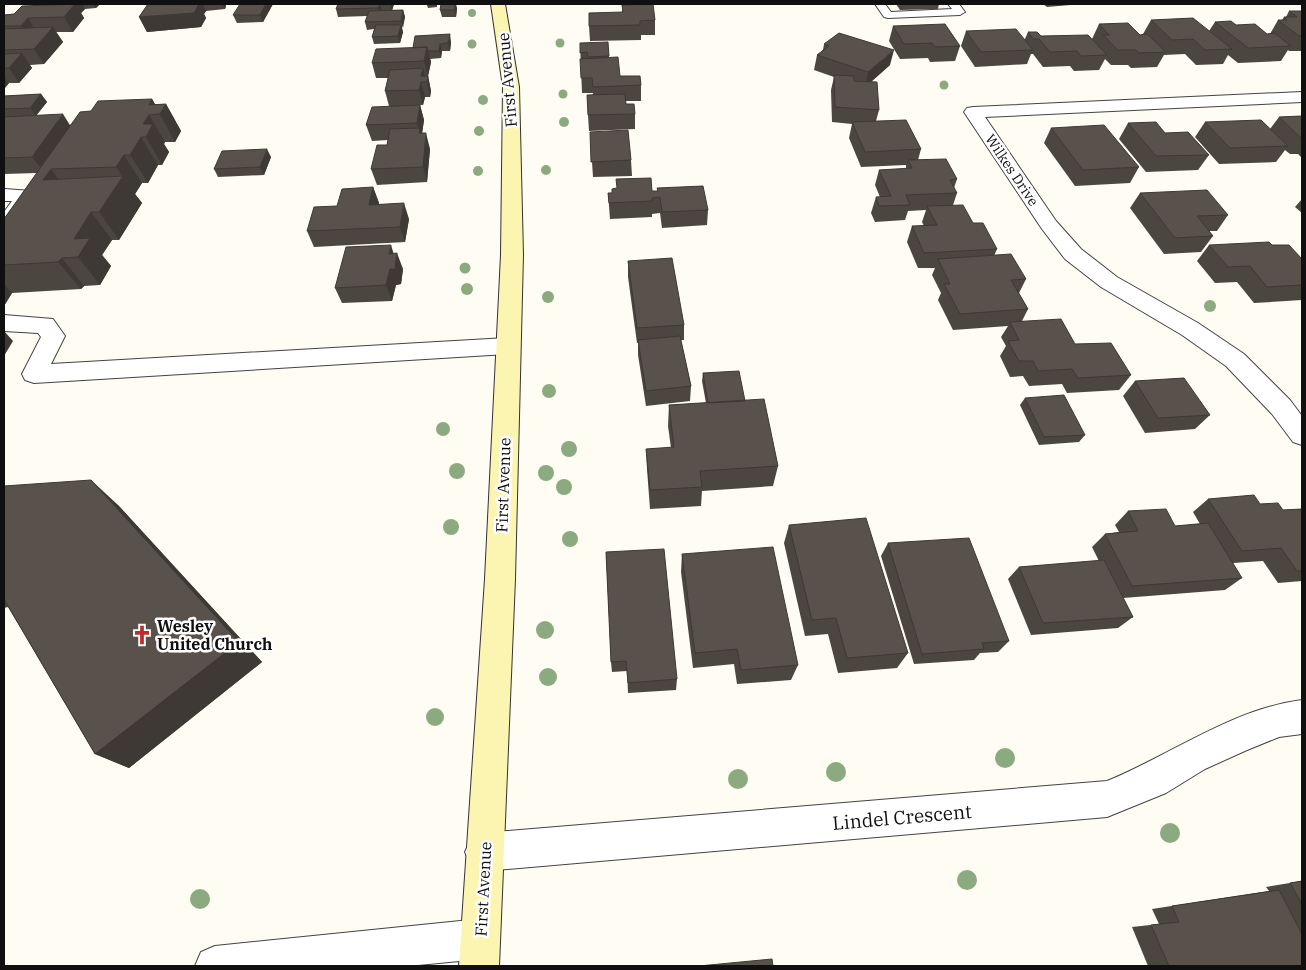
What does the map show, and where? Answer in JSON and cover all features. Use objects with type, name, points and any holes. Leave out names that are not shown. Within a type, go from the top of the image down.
[{"type":"street","name":"First Avenue","points":[[479,952],[500,578],[512,255],[511,87],[498,4]]},
{"type":"street","name":"Wilkes Drive","points":[[1302,98],[973,112],[1048,225],[1073,254],[1109,282],[1190,329],[1235,360],[1281,407],[1302,435]]},
{"type":"street","points":[[4,195],[26,195],[4,226]]},
{"type":"street","points":[[4,323],[45,326],[53,336],[34,374],[508,346]]},
{"type":"street","name":"Lindel Crescent","points":[[484,852],[1107,799],[1153,780],[1193,757],[1235,738],[1279,720],[1302,717]]},
{"type":"street","points":[[215,966],[479,952]]},
{"type":"lane","points":[[880,4],[888,15],[960,12],[953,4]]},
{"type":"building","points":[[75,4],[64,17],[28,18],[21,26],[4,26],[4,15],[14,14],[22,6]]},
{"type":"building","points":[[148,4],[199,4],[194,13],[139,17]]},
{"type":"building","points":[[240,4],[266,4],[260,15],[233,15]]},
{"type":"building","points":[[338,4],[380,4],[378,8],[336,9]]},
{"type":"building","points":[[441,4],[455,4],[454,10],[440,10]]},
{"type":"building","points":[[653,4],[655,20],[640,21],[640,25],[589,26],[589,13],[623,12],[622,5]]},
{"type":"building","points":[[403,10],[401,21],[365,22],[369,11]]},
{"type":"building","points":[[1289,11],[1302,11],[1302,36],[1299,36],[1278,20],[1287,20],[1284,17],[1297,17]]},
{"type":"building","points":[[1193,18],[1232,49],[1205,50],[1193,39],[1172,40],[1151,20]]},
{"type":"building","points":[[1231,21],[1236,25],[1255,24],[1267,34],[1274,33],[1291,46],[1248,48],[1215,22]]},
{"type":"building","points":[[1128,23],[1140,35],[1147,34],[1166,52],[1139,53],[1136,50],[1118,50],[1103,35],[1109,35],[1099,24]]},
{"type":"building","points":[[945,24],[960,46],[935,47],[932,43],[904,44],[893,26]]},
{"type":"building","points":[[376,25],[401,25],[398,36],[372,37]]},
{"type":"building","points":[[53,27],[34,49],[4,50],[4,29]]},
{"type":"building","points":[[1016,29],[1033,50],[981,52],[966,31]]},
{"type":"building","points":[[1028,32],[1037,32],[1041,36],[1088,35],[1107,55],[1081,56],[1077,51],[1050,52],[1039,39],[1033,39]]},
{"type":"building","points":[[839,33],[894,50],[868,72],[817,55],[829,46],[824,44]]},
{"type":"building","points":[[450,34],[448,43],[440,44],[439,51],[428,51],[427,47],[413,48],[415,36]]},
{"type":"building","points":[[608,42],[609,56],[588,57],[587,52],[580,53],[580,43]]},
{"type":"building","points":[[427,47],[424,61],[372,63],[376,49]]},
{"type":"building","points":[[22,53],[9,68],[4,68],[4,54]]},
{"type":"building","points":[[618,57],[620,76],[640,76],[641,85],[593,87],[592,78],[581,78],[580,59]]},
{"type":"building","points":[[423,68],[421,76],[428,76],[427,82],[421,82],[419,90],[385,91],[390,70]]},
{"type":"building","points":[[834,75],[854,76],[854,81],[877,82],[879,110],[835,107]]},
{"type":"building","points":[[41,94],[30,108],[4,109],[4,96]]},
{"type":"building","points":[[625,94],[626,104],[634,104],[635,114],[588,115],[587,95]]},
{"type":"building","points":[[152,99],[149,105],[166,104],[160,114],[149,115],[143,124],[153,124],[146,137],[141,137],[130,155],[124,155],[116,167],[51,169],[43,180],[123,176],[99,212],[91,212],[74,239],[90,238],[78,257],[62,258],[58,262],[4,265],[4,219],[80,112],[91,111],[98,101]]},
{"type":"building","points":[[420,105],[417,123],[366,125],[372,107]]},
{"type":"building","points":[[63,114],[32,157],[4,158],[4,117]]},
{"type":"building","points":[[1302,116],[1302,139],[1279,117]]},
{"type":"building","points":[[906,120],[921,149],[865,152],[852,122]]},
{"type":"building","points":[[1261,120],[1288,146],[1230,148],[1205,122]]},
{"type":"building","points":[[1156,122],[1165,133],[1188,132],[1209,155],[1156,156],[1128,123]]},
{"type":"building","points":[[1104,125],[1139,167],[1083,170],[1051,128]]},
{"type":"building","points":[[420,128],[419,133],[426,133],[423,167],[371,169],[377,145],[387,145],[390,129]]},
{"type":"building","points":[[628,130],[631,160],[591,162],[590,132]]},
{"type":"building","points":[[267,149],[260,167],[214,169],[222,151]]},
{"type":"building","points":[[946,159],[957,179],[950,180],[957,193],[906,195],[910,205],[879,206],[876,197],[891,196],[879,170],[912,168],[908,160]]},
{"type":"building","points":[[651,178],[652,191],[658,191],[657,188],[703,186],[708,210],[662,212],[660,197],[652,198],[652,201],[609,203],[608,193],[612,193],[612,189],[617,188],[616,179]]},
{"type":"building","points":[[373,187],[369,205],[404,203],[400,227],[307,231],[314,207],[337,206],[342,189]]},
{"type":"building","points":[[1207,190],[1228,215],[1197,216],[1213,236],[1175,238],[1140,193]]},
{"type":"building","points":[[963,205],[973,223],[983,223],[997,249],[924,253],[912,226],[937,225],[927,206]]},
{"type":"building","points":[[1269,242],[1272,245],[1289,245],[1302,259],[1302,285],[1267,287],[1250,266],[1228,267],[1209,245]]},
{"type":"building","points":[[391,245],[389,254],[397,253],[395,269],[390,269],[386,285],[335,288],[346,247]]},
{"type":"building","points":[[1011,254],[1026,279],[1011,280],[1028,309],[960,314],[944,284],[950,284],[938,259]]},
{"type":"building","points":[[672,258],[684,325],[637,328],[628,261]]},
{"type":"building","points":[[1061,319],[1075,344],[1111,343],[1131,375],[1078,378],[1072,369],[1038,371],[1033,361],[1019,361],[1008,341],[1019,340],[1010,322]]},
{"type":"building","points":[[680,336],[691,386],[646,391],[638,340]]},
{"type":"building","points":[[739,371],[745,401],[708,403],[703,373]]},
{"type":"building","points":[[1184,378],[1210,415],[1158,418],[1135,381]]},
{"type":"building","points":[[1064,395],[1085,435],[1044,437],[1025,398]]},
{"type":"building","points":[[764,399],[778,466],[700,471],[702,487],[650,490],[646,449],[674,447],[669,405]]},
{"type":"building","name":"Wesley United Church","points":[[91,480],[239,642],[95,754],[4,599],[4,486]]},
{"type":"building","points":[[1254,495],[1260,504],[1278,503],[1283,510],[1302,509],[1302,571],[1297,571],[1281,548],[1242,551],[1208,499]]},
{"type":"building","points":[[1166,509],[1175,526],[1208,523],[1242,578],[1132,586],[1105,534],[1138,531],[1128,511]]},
{"type":"building","points":[[866,518],[908,653],[847,658],[836,618],[812,620],[789,525]]},
{"type":"building","points":[[969,538],[1009,641],[982,643],[984,649],[922,654],[888,543]]},
{"type":"building","points":[[773,547],[798,665],[741,670],[737,649],[695,653],[682,554]]},
{"type":"building","points":[[664,549],[677,679],[628,683],[626,661],[611,662],[606,552]]},
{"type":"building","points":[[1104,560],[1133,617],[1043,623],[1019,567]]},
{"type":"building","points":[[1302,881],[1302,904],[1290,883]]},
{"type":"building","points":[[1279,890],[1302,934],[1302,966],[1169,966],[1151,925],[1179,922],[1172,906]]},
{"type":"building","points":[[772,959],[773,966],[699,966]]},
{"type":"place","name":"Wesley United Church","points":[[142,635]]}]
